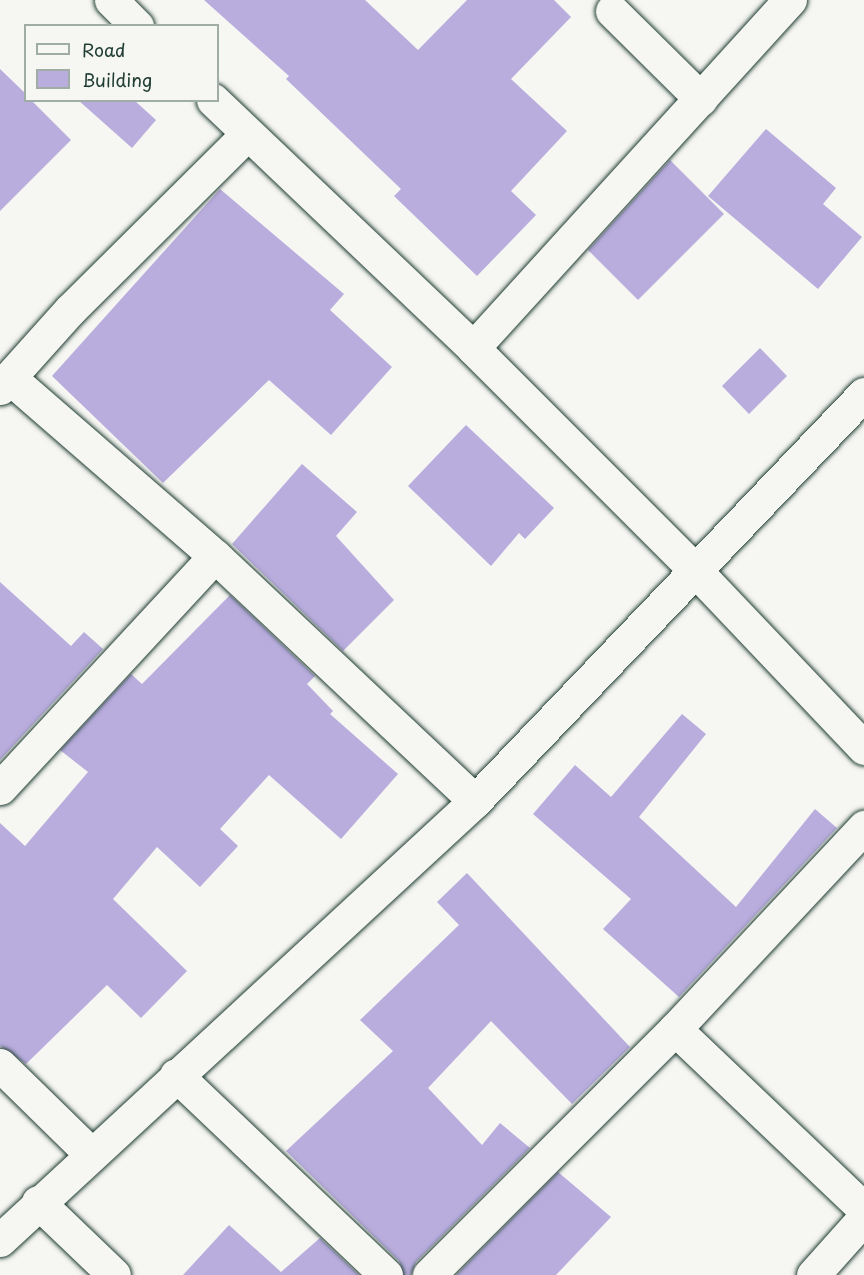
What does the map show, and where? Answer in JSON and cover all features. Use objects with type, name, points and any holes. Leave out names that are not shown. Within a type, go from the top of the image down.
[{"type":"street","points":[[111,0],[135,24]]},
{"type":"street","points":[[473,348],[790,0]]},
{"type":"street","points":[[612,4],[700,99]]},
{"type":"street","points":[[215,102],[473,348],[696,571],[864,748]]},
{"type":"street","points":[[247,134],[71,309],[5,383],[215,556],[475,801]]},
{"type":"street","points":[[0,1240],[90,1153],[475,801],[864,394]]},
{"type":"street","points":[[0,788],[215,556]]},
{"type":"street","points":[[429,1275],[675,1029],[864,827]]},
{"type":"street","points":[[675,1029],[864,1209]]},
{"type":"street","points":[[0,1065],[90,1153]]},
{"type":"street","points":[[176,1075],[386,1275]]},
{"type":"street","points":[[38,1202],[114,1275]]},
{"type":"street","points":[[813,1275],[864,1218]]},
{"type":"building","points":[[204,0],[365,0],[418,50],[467,0],[554,0],[571,17],[511,79],[567,131],[511,191],[536,215],[477,276],[394,196],[401,189],[286,79],[289,76]]},
{"type":"building","points":[[0,69],[24,92],[24,102],[33,102],[71,140],[0,211]]},
{"type":"building","points":[[80,102],[136,102],[156,120],[132,148]]},
{"type":"building","points":[[766,129],[836,188],[823,204],[862,237],[818,289],[708,196]]},
{"type":"building","points":[[670,160],[724,214],[638,300],[588,250]]},
{"type":"building","points":[[220,189],[344,294],[330,310],[392,367],[331,435],[269,380],[163,483],[52,376]]},
{"type":"building","points":[[760,348],[787,376],[749,414],[722,386]]},
{"type":"building","points":[[466,425],[554,508],[525,539],[519,533],[491,566],[408,486]]},
{"type":"building","points":[[302,464],[357,512],[336,536],[394,600],[343,651],[232,544]]},
{"type":"building","points":[[0,582],[71,646],[84,632],[103,649],[0,760]]},
{"type":"building","points":[[230,595],[315,676],[307,684],[333,711],[330,714],[398,774],[341,839],[269,775],[220,829],[238,846],[200,887],[157,847],[113,899],[187,971],[141,1018],[107,985],[26,1064],[0,1046],[0,823],[25,846],[88,772],[60,750],[131,674],[142,684]]},
{"type":"building","points":[[682,714],[706,734],[639,817],[736,907],[815,809],[837,828],[679,997],[603,929],[631,899],[533,814],[575,765],[611,797]]},
{"type":"building","points":[[467,873],[630,1047],[572,1104],[491,1021],[428,1088],[482,1145],[500,1123],[530,1148],[416,1262],[411,1275],[404,1275],[399,1261],[286,1151],[393,1051],[360,1020],[459,925],[437,902]]},
{"type":"building","points":[[558,1172],[611,1217],[556,1275],[456,1275]]},
{"type":"building","points":[[229,1225],[281,1272],[320,1238],[359,1275],[183,1275]]}]
